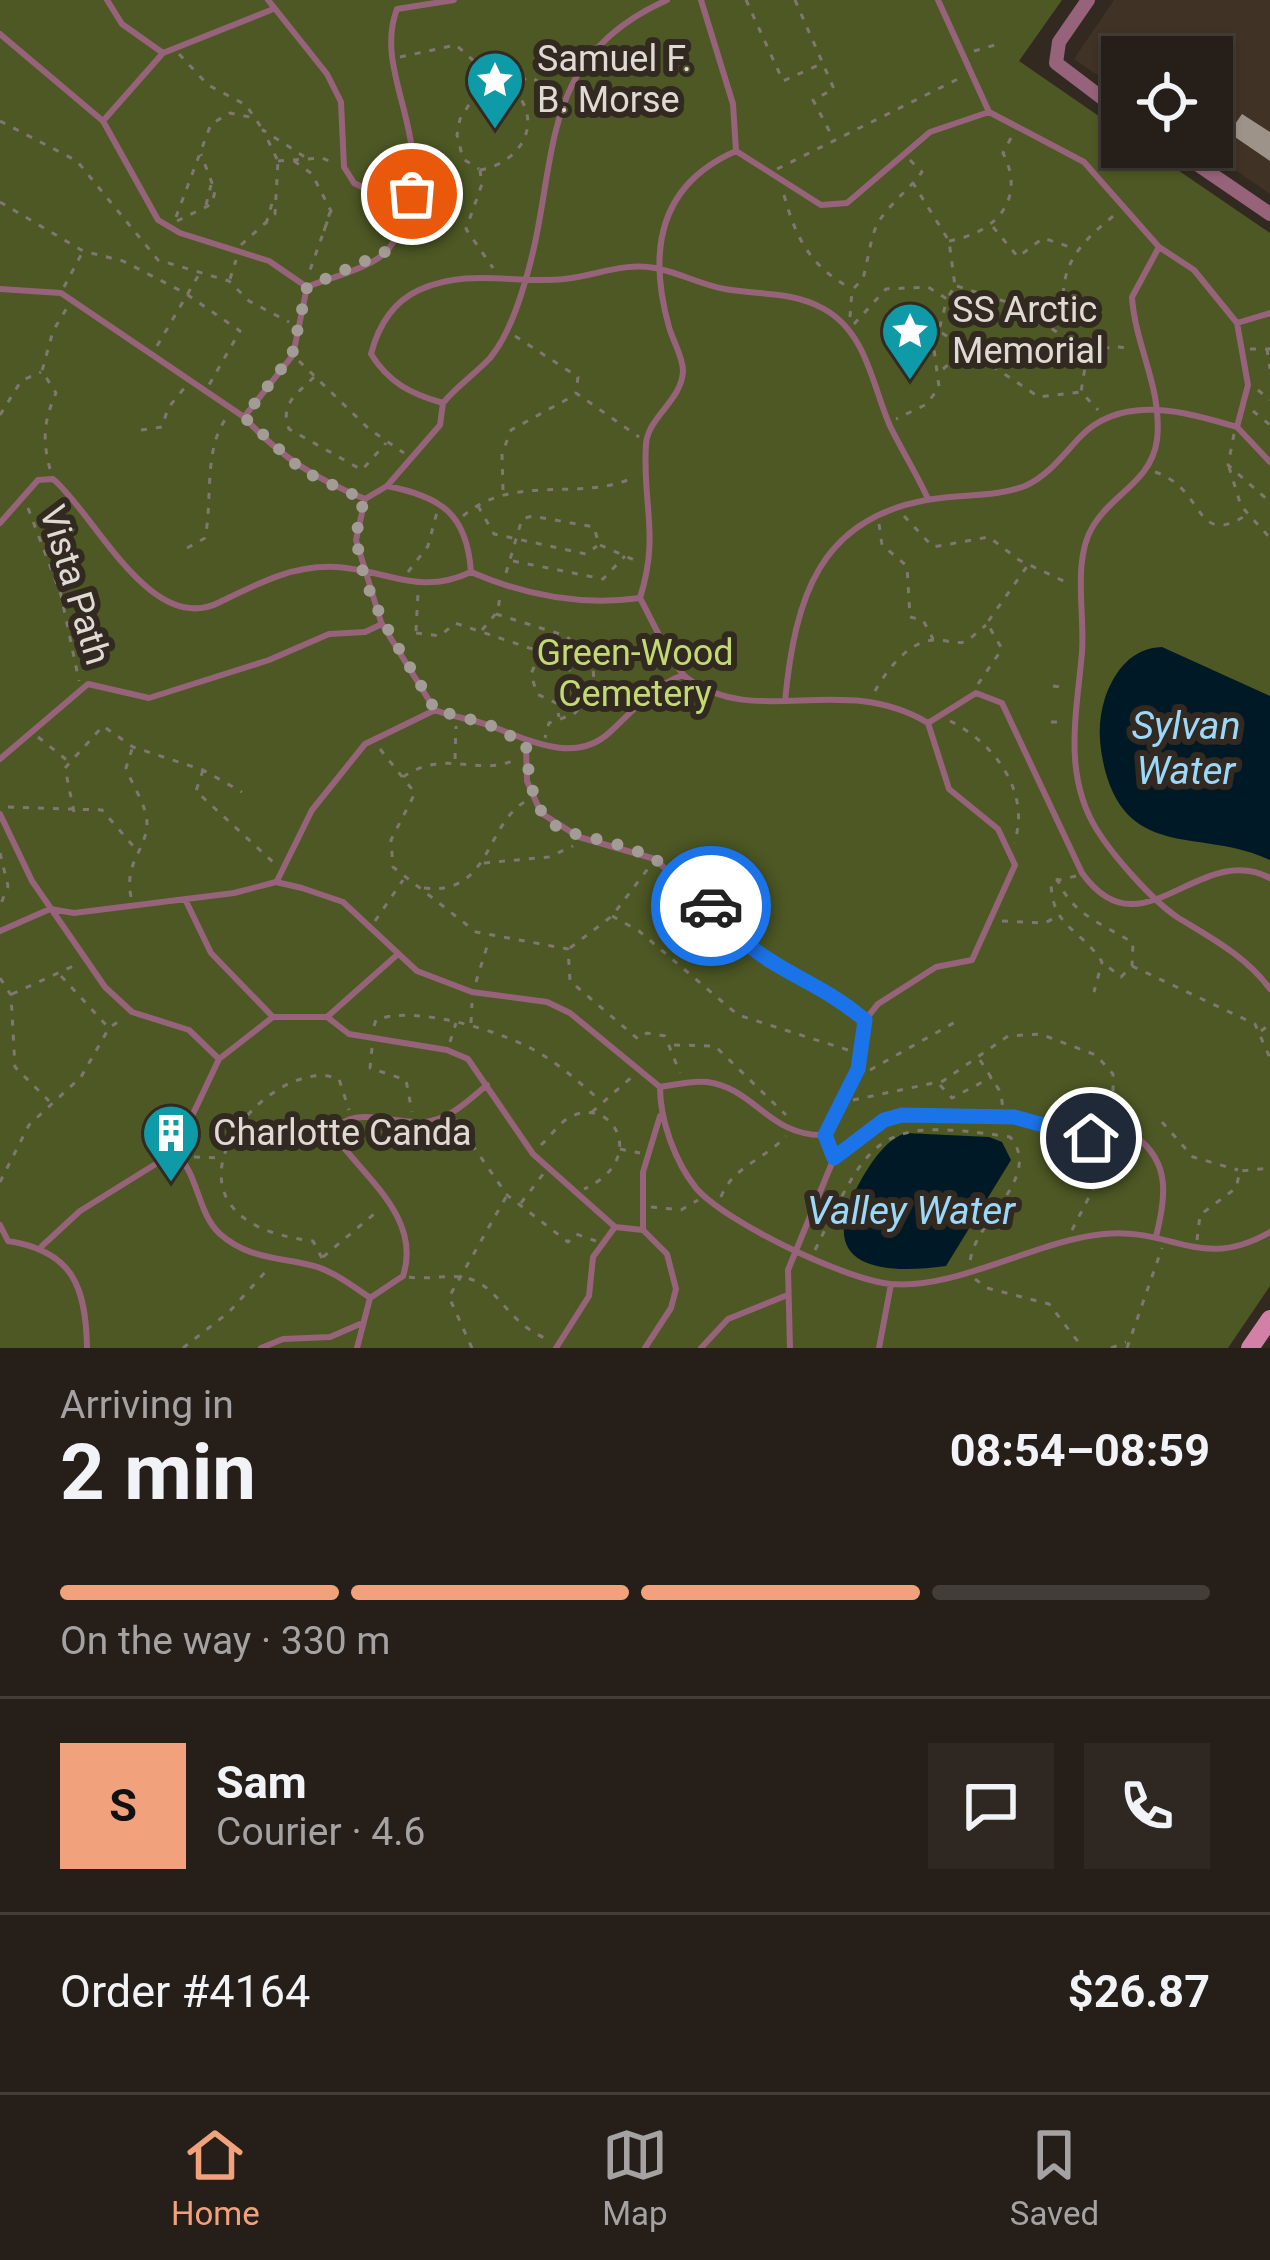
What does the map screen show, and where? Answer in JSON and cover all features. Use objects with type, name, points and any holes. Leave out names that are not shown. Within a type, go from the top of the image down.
[{"type":"street","points":[[1088,0],[1058,42],[1054,57],[1060,70],[1101,98]]},
{"type":"street","points":[[1203,168],[1270,214]]},
{"type":"street","points":[[1250,1348],[1270,1319]]},
{"type":"lane","points":[[107,0],[122,24],[163,53]]},
{"type":"lane","points":[[268,0],[271,10],[292,26],[341,102],[344,167],[354,183],[408,210]]},
{"type":"lane","points":[[307,287],[375,261],[398,236],[408,210],[415,152],[393,58],[395,4],[454,0]]},
{"type":"lane","points":[[435,710],[382,624],[356,540],[365,500],[387,486],[440,425],[443,403],[493,354],[507,327],[525,281],[540,194],[568,95],[597,43],[636,14],[668,0]]},
{"type":"lane","points":[[701,0],[733,104],[736,152]]},
{"type":"lane","points":[[938,0],[966,53],[988,112],[1084,162],[1159,247],[1194,271],[1237,323],[1248,385],[1237,427]]},
{"type":"lane","points":[[103,121],[163,53],[271,10]]},
{"type":"lane","points":[[0,34],[103,121],[124,154],[143,201],[174,226],[291,272],[307,287]]},
{"type":"lane","points":[[736,152],[821,205],[847,203],[930,132],[988,112]]},
{"type":"lane","points":[[736,152],[715,160],[671,200],[659,232],[657,268],[683,368],[677,392],[646,441],[651,566],[640,598],[682,676],[718,694],[785,701],[871,698],[928,723],[950,789],[998,829],[1012,850],[1012,880],[972,960],[936,967],[900,986],[865,1020],[862,1054],[825,1135],[834,1158]]},
{"type":"lane","points":[[1159,247],[1132,297],[1157,409],[1156,443],[1148,470],[1093,526],[1072,722],[1093,824],[1115,858],[1270,989]]},
{"type":"lane","points":[[443,403],[412,394],[384,374],[371,354],[376,332],[415,292],[452,279],[494,276],[525,281],[628,266],[657,268],[726,290],[796,299],[825,309],[865,352],[889,422],[928,500]]},
{"type":"lane","points":[[244,417],[292,355],[307,287]]},
{"type":"lane","points":[[0,290],[61,293],[244,417],[303,471],[365,500]]},
{"type":"lane","points":[[1237,323],[1270,313]]},
{"type":"lane","points":[[785,701],[797,632],[823,557],[848,530],[928,500],[1026,485],[1105,419],[1157,409],[1237,427],[1270,463]]},
{"type":"lane","points":[[0,523],[38,481],[53,479],[148,590],[185,607],[213,606],[291,571],[336,567],[400,583],[452,581],[471,572],[501,585],[593,605],[640,598]]},
{"type":"lane","points":[[387,486],[426,494],[457,521],[471,572]]},
{"type":"lane","points":[[0,759],[82,688],[114,686],[149,698],[269,660],[329,634],[365,632],[382,624]]},
{"type":"lane","points":[[276,882],[312,810],[372,738],[435,710],[488,724],[526,744],[587,745],[607,735],[663,682],[682,676]]},
{"type":"lane","points":[[928,723],[976,693],[1002,703],[1083,875],[1094,890],[1121,906],[1138,908],[1157,897],[1240,870],[1270,878]]},
{"type":"lane","points":[[526,744],[531,799],[541,813],[579,837],[655,859],[767,964],[838,998],[865,1020]]},
{"type":"lane","points":[[0,810],[50,909],[83,961],[132,1012],[189,1030],[219,1059]]},
{"type":"lane","points":[[0,931],[50,909],[74,913],[276,882],[343,902],[417,971],[472,992],[547,1002],[570,1013],[661,1088],[719,1084],[786,1129],[825,1135]]},
{"type":"lane","points":[[185,899],[211,953],[273,1016]]},
{"type":"lane","points":[[327,1017],[398,953]]},
{"type":"lane","points":[[1262,978],[1270,971]]},
{"type":"lane","points":[[42,1246],[80,1211],[175,1152],[219,1059],[273,1016],[327,1017],[349,1034],[447,1050],[468,1059],[533,1154],[615,1227],[643,1230],[667,1254],[676,1289],[671,1308],[645,1348]]},
{"type":"lane","points":[[357,1348],[370,1298],[404,1276],[409,1239],[376,1181],[334,1135],[338,1125],[349,1118],[412,1122],[451,1114],[488,1084]]},
{"type":"lane","points":[[643,1230],[648,1155],[660,1116],[661,1088]]},
{"type":"lane","points":[[790,1348],[785,1296],[794,1253],[834,1158],[884,1120],[902,1115],[1005,1117],[1102,1140],[1135,1136],[1161,1166],[1165,1191],[1156,1237]]},
{"type":"lane","points":[[660,1116],[690,1179],[704,1195],[794,1253],[891,1284],[1104,1234],[1156,1237],[1195,1252],[1245,1247],[1270,1232]]},
{"type":"lane","points":[[175,1152],[190,1165],[214,1229],[232,1244],[275,1261],[314,1265],[370,1298]]},
{"type":"lane","points":[[0,1225],[8,1241]]},
{"type":"lane","points":[[557,1345],[584,1308],[593,1257],[615,1227]]},
{"type":"lane","points":[[8,1241],[42,1246],[72,1273],[87,1314],[87,1348]]},
{"type":"lane","points":[[0,1253],[8,1241]]},
{"type":"lane","points":[[879,1348],[891,1284]]},
{"type":"lane","points":[[701,1348],[728,1319],[785,1296]]},
{"type":"lane","points":[[261,1348],[283,1339],[330,1337],[361,1324]]},
{"type":"path","points":[[746,0],[783,81],[823,63]]},
{"type":"path","points":[[795,0],[834,89],[813,100],[834,140]]},
{"type":"path","points":[[966,53],[995,45]]},
{"type":"path","points":[[393,58],[456,46],[474,62],[477,92],[457,135],[463,159],[480,170],[505,163],[527,134],[529,110],[515,91]]},
{"type":"path","points":[[175,47],[208,86],[246,105],[278,161],[266,224],[246,237],[229,281]]},
{"type":"path","points":[[770,172],[967,74]]},
{"type":"path","points":[[515,91],[518,82],[530,77],[568,95]]},
{"type":"path","points":[[477,92],[515,91]]},
{"type":"path","points":[[174,226],[206,130],[224,115],[255,118]]},
{"type":"path","points":[[0,121],[76,161],[158,260],[229,281],[249,301],[301,327]]},
{"type":"path","points":[[263,130],[305,157],[344,167]]},
{"type":"path","points":[[949,241],[992,226],[1012,199],[1010,167],[1003,153],[1010,140]]},
{"type":"path","points":[[174,226],[207,208],[212,184],[200,149]]},
{"type":"path","points":[[848,330],[852,290],[863,279],[877,219],[922,172],[905,154]]},
{"type":"path","points":[[278,161],[305,157]]},
{"type":"path","points":[[295,161],[312,174],[331,211],[307,287]]},
{"type":"path","points":[[480,170],[482,184],[466,229],[494,276]]},
{"type":"path","points":[[426,177],[445,175]]},
{"type":"path","points":[[780,182],[795,235],[812,262],[852,290]]},
{"type":"path","points":[[889,422],[927,404],[940,387],[941,370],[934,356],[946,298],[955,286],[949,241],[913,183]]},
{"type":"path","points":[[425,196],[435,197]]},
{"type":"path","points":[[0,202],[83,251],[123,261],[187,296],[242,335],[205,391]]},
{"type":"path","points":[[1067,339],[1062,299],[1073,248],[1119,211]]},
{"type":"path","points":[[422,212],[433,215]]},
{"type":"path","points":[[992,226],[1018,257],[1043,238],[1073,248]]},
{"type":"path","points":[[61,293],[83,251]]},
{"type":"path","points":[[153,352],[202,270]]},
{"type":"path","points":[[955,286],[998,296],[1087,353],[1114,346],[1142,351]]},
{"type":"path","points":[[848,330],[886,289],[928,287],[946,298]]},
{"type":"path","points":[[53,479],[44,446],[45,413],[56,393],[42,371],[53,331],[72,300]]},
{"type":"path","points":[[503,491],[502,454],[511,430],[530,416],[559,408],[576,394],[578,377],[562,361],[523,344],[507,327]]},
{"type":"path","points":[[941,332],[1039,398],[1081,392]]},
{"type":"path","points":[[1242,350],[1268,349],[1270,369]]},
{"type":"path","points":[[941,370],[964,351]]},
{"type":"path","points":[[1081,392],[1087,353]]},
{"type":"path","points":[[292,355],[386,443],[411,456]]},
{"type":"path","points":[[0,415],[21,381],[42,371]]},
{"type":"path","points":[[314,376],[289,401],[284,417],[308,444],[354,468],[370,466],[386,443]]},
{"type":"path","points":[[141,430],[162,427],[168,408],[191,380]]},
{"type":"path","points":[[1248,385],[1270,400]]},
{"type":"path","points":[[1081,392],[1105,419]]},
{"type":"path","points":[[576,394],[646,441]]},
{"type":"path","points":[[1243,406],[1270,425]]},
{"type":"path","points":[[187,548],[205,538],[217,430],[232,411]]},
{"type":"path","points":[[1237,427],[1228,465],[1248,514],[1270,538]]},
{"type":"path","points":[[1228,465],[1270,502]]},
{"type":"path","points":[[350,493],[354,468]]},
{"type":"path","points":[[1148,470],[1186,486],[1201,518],[1209,524],[1229,525],[1248,514]]},
{"type":"path","points":[[457,521],[503,491],[613,487],[648,471]]},
{"type":"path","name":"Vista Path","points":[[23,496],[61,595],[71,661],[82,688]]},
{"type":"path","points":[[477,504],[494,534],[586,554],[598,544]]},
{"type":"path","points":[[400,583],[422,557],[442,506]]},
{"type":"path","points":[[899,509],[933,547],[989,537],[1029,564],[1083,587]]},
{"type":"path","points":[[482,630],[496,614],[522,519],[532,516],[593,526],[598,544]]},
{"type":"path","points":[[879,516],[882,545],[907,566],[910,617],[923,620],[933,639]]},
{"type":"path","points":[[598,544],[651,566]]},
{"type":"path","points":[[511,560],[603,579],[625,556]]},
{"type":"path","points":[[871,698],[888,668],[933,639],[966,642],[987,623],[1029,564]]},
{"type":"path","points":[[418,582],[416,633],[440,636],[455,623],[542,650],[570,665],[582,684],[615,698],[628,714]]},
{"type":"path","points":[[496,614],[582,645],[592,659],[595,688],[581,708],[549,723],[546,735]]},
{"type":"path","points":[[976,693],[980,678],[998,657],[999,638],[987,623]]},
{"type":"path","points":[[542,650],[531,674],[532,685],[537,694],[556,703],[560,719]]},
{"type":"path","points":[[1053,686],[1075,689]]},
{"type":"path","points":[[938,716],[990,744],[1020,807],[1012,850]]},
{"type":"path","points":[[1051,722],[1072,722]]},
{"type":"path","points":[[74,812],[65,768],[103,726],[133,747],[202,770],[242,792]]},
{"type":"path","points":[[455,761],[456,726]]},
{"type":"path","points":[[32,732],[70,762]]},
{"type":"path","points":[[372,738],[415,797],[400,816],[389,854],[404,878],[465,926],[490,938],[568,950]]},
{"type":"path","points":[[132,904],[128,879],[147,816],[126,768],[133,747]]},
{"type":"path","points":[[401,778],[424,766],[455,761],[493,769],[517,759]]},
{"type":"path","points":[[202,770],[196,791],[280,868]]},
{"type":"path","points":[[422,888],[456,884],[482,863],[506,814],[522,802]]},
{"type":"path","points":[[0,810],[102,810],[136,849]]},
{"type":"path","points":[[482,863],[558,855],[579,837]]},
{"type":"path","points":[[0,853],[8,886],[0,906]]},
{"type":"path","points":[[655,859],[612,916],[568,950],[566,973],[638,1040],[656,1033],[673,1046],[715,1046],[782,1107],[786,1129],[770,1154],[733,1174],[717,1204]]},
{"type":"path","points":[[1057,878],[1063,894],[1094,923],[1133,943],[1132,966],[1120,977],[1056,916],[1051,881],[1057,878],[1083,875]]},
{"type":"path","points":[[372,925],[404,878]]},
{"type":"path","points":[[612,916],[639,931],[738,1015],[862,1054]]},
{"type":"path","points":[[995,918],[1015,926],[1045,923],[1056,916]]},
{"type":"path","points":[[471,1025],[472,992],[490,938]]},
{"type":"path","points":[[11,995],[83,961]]},
{"type":"path","points":[[1094,992],[1102,962]]},
{"type":"path","points":[[1132,966],[1255,1024],[1270,1058]]},
{"type":"path","points":[[60,974],[109,1028]]},
{"type":"path","points":[[0,978],[11,995],[15,1067],[51,1102]]},
{"type":"path","points":[[0,1016],[10,1012]]},
{"type":"path","points":[[0,1182],[29,1125],[82,1077],[109,1028],[132,1012]]},
{"type":"path","points":[[412,1122],[406,1080],[370,1068],[376,1020],[382,1016],[471,1025],[535,1050],[602,1101]]},
{"type":"path","points":[[856,1071],[874,1069],[957,1021]]},
{"type":"path","points":[[447,1050],[455,1023]]},
{"type":"path","points":[[1260,1032],[1270,1024]]},
{"type":"path","points":[[841,1102],[938,1082],[1008,1036],[1023,1034],[1061,1040],[1096,1055],[1113,1074],[1113,1093],[1091,1138]]},
{"type":"path","points":[[673,1046],[683,1084]]},
{"type":"path","points":[[979,1058],[992,1077],[1005,1117]]},
{"type":"path","points":[[591,1114],[638,1072]]},
{"type":"path","points":[[322,1258],[313,1241],[269,1234],[238,1218],[227,1199],[222,1159],[234,1130],[265,1098],[316,1076],[339,1079],[349,1118]]},
{"type":"path","points":[[938,1082],[952,1098],[992,1077]]},
{"type":"path","points":[[451,1114],[507,1195],[568,1242],[577,1234],[593,1239]]},
{"type":"path","points":[[533,1154],[568,1118],[591,1114],[612,1124],[620,1149],[607,1178],[577,1192]]},
{"type":"path","points":[[1029,1120],[1018,1146],[1018,1171],[975,1242],[970,1269],[987,1288],[1049,1304],[1083,1348]]},
{"type":"path","points":[[1162,1122],[1192,1157],[1240,1171],[1270,1168]]},
{"type":"path","points":[[810,1258],[852,1174],[888,1136],[910,1130],[1001,1136],[1018,1146]]},
{"type":"path","points":[[1066,1243],[1106,1166],[1108,1155],[1102,1140]]},
{"type":"path","points":[[620,1149],[648,1155]]},
{"type":"path","points":[[175,1152],[222,1159]]},
{"type":"path","points":[[520,1204],[548,1168]]},
{"type":"path","points":[[1195,1252],[1201,1215],[1236,1188],[1240,1171]]},
{"type":"path","points":[[472,1348],[448,1302],[457,1277],[507,1195]]},
{"type":"path","points":[[644,1208],[681,1210],[704,1195]]},
{"type":"path","points":[[314,1265],[386,1203]]},
{"type":"path","points":[[1111,1348],[1127,1345],[1166,1240]]},
{"type":"path","points":[[183,1348],[229,1312],[275,1261]]},
{"type":"path","points":[[404,1276],[457,1277],[487,1288],[523,1329],[557,1345]]},
{"type":"shaded area","points":[[1114,0],[1270,0],[1270,194],[1232,168],[1233,36],[1101,36],[1101,78],[1074,59]]},
{"type":"green space","name":"Green-Wood Cemetery","points":[[0,0],[1062,0],[1019,61],[1101,118],[1101,168],[1175,168],[1270,233],[1270,1286],[1228,1348],[0,1348]]},
{"type":"water","name":"Sylvan Water","points":[[1162,647],[1270,696],[1270,860],[1150,830],[1131,818],[1116,799],[1100,743],[1105,698],[1126,662],[1142,651]]},
{"type":"water","name":"Valley Water","points":[[905,1133],[989,1137],[1002,1142],[1011,1160],[946,1266],[895,1269],[874,1265],[848,1247],[844,1230],[848,1208],[861,1180],[885,1147]]},
{"type":"building","points":[[1242,114],[1270,132],[1270,161],[1233,136]]},
{"type":"way so far","points":[[412,194],[398,236],[387,251],[375,261],[307,287],[292,355],[244,417],[268,444],[303,471],[365,500],[358,514],[356,540],[382,624],[435,710],[488,724],[526,744],[527,781],[541,813],[579,837],[655,859],[711,906]]},
{"type":"place","name":"Samuel F. B. Morse","points":[[495,131]]},
{"type":"place","name":"SS Arctic Memorial","points":[[910,382]]},
{"type":"place","name":"Charlotte Canda","points":[[171,1184]]},
{"type":"route","points":[[711,906],[736,940],[767,964],[838,998],[865,1020],[858,1069],[825,1135],[834,1158],[884,1120],[902,1115],[1014,1117],[1091,1138]]}]
